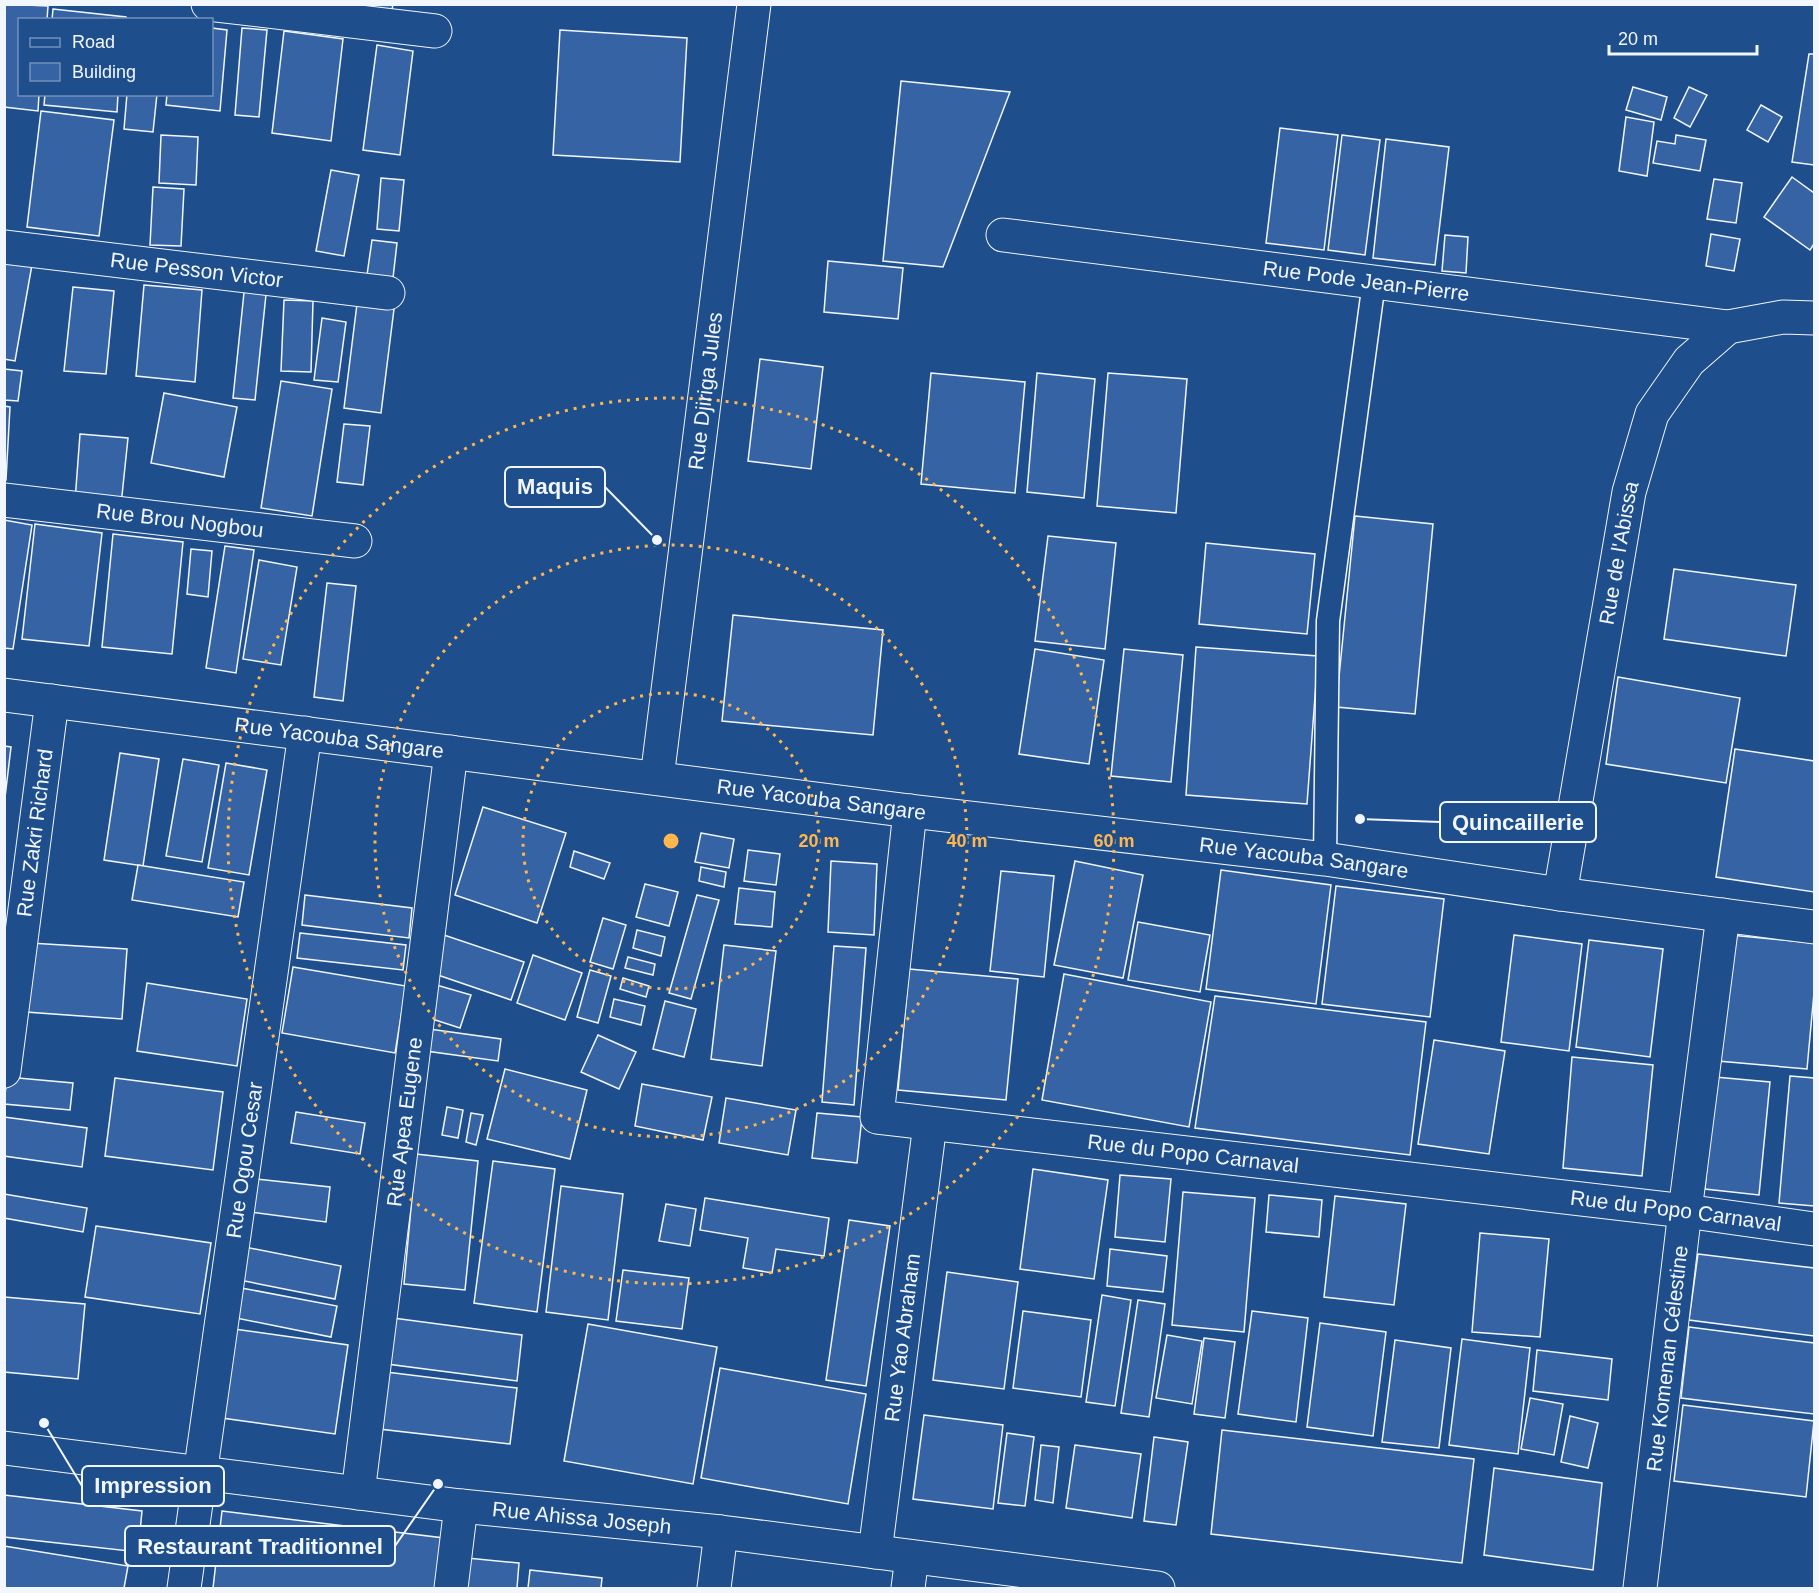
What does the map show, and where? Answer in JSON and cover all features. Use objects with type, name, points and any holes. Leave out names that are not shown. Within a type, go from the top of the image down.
[{"type":"street","points":[[208,4],[435,31]]},
{"type":"street","name":"Rue Djiriga Jules","points":[[657,778],[754,4]]},
{"type":"street","name":"Rue Pode Jean-Pierre","points":[[1004,235],[1728,327]]},
{"type":"street","name":"Rue Pesson Victor","points":[[4,247],[388,293]]},
{"type":"street","points":[[1728,327],[1783,317],[1815,318]]},
{"type":"street","name":"Rue de l'Abissa","points":[[1560,894],[1629,492],[1652,414],[1689,361],[1728,327]]},
{"type":"street","name":"Rue Brou Nogbou","points":[[4,500],[355,541]]},
{"type":"street","name":"Rue Yacouba Sangare","points":[[4,695],[910,811],[1325,859],[1560,894],[1815,927]]},
{"type":"street","name":"Rue Zakri Richard","points":[[4,1071],[52,701]]},
{"type":"street","name":"Rue Ogou Cesar","points":[[184,1588],[305,733]]},
{"type":"street","name":"Rue Apea Eugene","points":[[358,1493],[451,752]]},
{"type":"street","name":"Rue du Popo Carnaval","points":[[910,811],[877,1117],[1685,1211],[1815,1229]]},
{"type":"street","name":"Rue Komenan Célestine","points":[[1640,1588],[1723,915]]},
{"type":"street","name":"Rue Yao Abraham","points":[[876,1552],[930,1124]]},
{"type":"street","name":"Rue Ahissa Joseph","points":[[4,1448],[462,1506],[721,1532],[1158,1588]]},
{"type":"street","points":[[451,1588],[462,1506]]},
{"type":"street","points":[[714,1588],[721,1532]]},
{"type":"street","points":[[908,1588],[912,1557]]},
{"type":"lane","points":[[1325,859],[1328,621],[1374,282]]},
{"type":"building","points":[[4,4],[48,6],[47,18],[18,18],[18,96],[39,96],[38,111],[4,107]]},
{"type":"building","points":[[334,4],[393,4],[391,16]]},
{"type":"building","points":[[53,9],[126,17],[126,18],[52,18]]},
{"type":"building","points":[[213,28],[227,30],[220,111],[166,105],[167,96],[213,96]]},
{"type":"building","points":[[242,28],[267,30],[259,117],[235,115]]},
{"type":"building","points":[[560,30],[687,38],[680,162],[553,155]]},
{"type":"building","points":[[284,31],[343,39],[331,141],[272,133]]},
{"type":"building","points":[[377,45],[413,51],[400,155],[363,150]]},
{"type":"building","points":[[1809,54],[1814,54],[1814,165],[1792,162]]},
{"type":"building","points":[[901,81],[1010,92],[943,267],[883,261]]},
{"type":"building","points":[[1633,87],[1667,97],[1661,120],[1626,110]]},
{"type":"building","points":[[1689,87],[1707,95],[1690,127],[1674,118]]},
{"type":"building","points":[[45,96],[118,96],[117,112],[44,105]]},
{"type":"building","points":[[127,96],[157,96],[153,132],[124,129]]},
{"type":"building","points":[[1761,105],[1782,117],[1768,142],[1747,130]]},
{"type":"building","points":[[41,111],[114,120],[99,236],[27,227]]},
{"type":"building","points":[[1626,117],[1654,122],[1647,176],[1619,171]]},
{"type":"building","points":[[1280,128],[1338,135],[1324,250],[1266,243]]},
{"type":"building","points":[[161,135],[198,137],[196,185],[159,183]]},
{"type":"building","points":[[1342,135],[1380,140],[1365,255],[1328,250]]},
{"type":"building","points":[[1676,135],[1706,140],[1700,171],[1653,163],[1657,141],[1675,144]]},
{"type":"building","points":[[1386,139],[1449,147],[1435,265],[1373,258]]},
{"type":"building","points":[[331,170],[359,175],[344,256],[316,251]]},
{"type":"building","points":[[1792,177],[1814,193],[1814,244],[1810,250],[1764,217]]},
{"type":"building","points":[[381,178],[404,180],[399,231],[377,229]]},
{"type":"building","points":[[1714,179],[1742,183],[1736,223],[1707,219]]},
{"type":"building","points":[[153,187],[184,189],[181,246],[150,245]]},
{"type":"building","points":[[1711,234],[1740,239],[1734,271],[1706,266]]},
{"type":"building","points":[[1445,235],[1468,237],[1466,273],[1442,271]]},
{"type":"building","points":[[372,240],[397,243],[393,278],[367,275]]},
{"type":"building","points":[[4,254],[33,259],[15,361],[4,359]]},
{"type":"building","points":[[828,261],[903,268],[898,319],[824,312]]},
{"type":"building","points":[[245,283],[267,285],[255,400],[233,398]]},
{"type":"building","points":[[144,285],[202,290],[195,382],[136,376]]},
{"type":"building","points":[[73,287],[114,291],[106,374],[64,371]]},
{"type":"building","points":[[284,300],[313,301],[311,372],[281,371]]},
{"type":"building","points":[[357,304],[394,309],[381,413],[344,408]]},
{"type":"building","points":[[322,318],[346,322],[338,382],[314,380]]},
{"type":"building","points":[[760,359],[823,367],[811,469],[748,461]]},
{"type":"building","points":[[4,369],[22,371],[18,401],[4,400]]},
{"type":"building","points":[[931,373],[1025,382],[1015,493],[921,484]]},
{"type":"building","points":[[1037,373],[1095,379],[1084,498],[1027,492]]},
{"type":"building","points":[[1108,373],[1187,379],[1176,513],[1097,506]]},
{"type":"building","points":[[281,381],[332,389],[312,516],[261,508]]},
{"type":"building","points":[[164,393],[237,407],[224,477],[151,463]]},
{"type":"building","points":[[4,406],[10,407],[6,480],[4,480]]},
{"type":"building","points":[[344,424],[370,426],[363,485],[337,482]]},
{"type":"building","points":[[80,434],[128,438],[121,505],[75,501]]},
{"type":"building","points":[[1355,516],[1433,524],[1415,714],[1336,707]]},
{"type":"building","points":[[4,520],[32,525],[13,649],[4,648]]},
{"type":"building","points":[[35,524],[102,533],[89,646],[22,639]]},
{"type":"building","points":[[113,534],[183,542],[172,654],[102,647]]},
{"type":"building","points":[[1048,536],[1116,543],[1105,649],[1035,641]]},
{"type":"building","points":[[1206,543],[1315,554],[1307,634],[1199,624]]},
{"type":"building","points":[[225,546],[254,550],[236,673],[206,668]]},
{"type":"building","points":[[191,549],[212,551],[208,597],[187,594]]},
{"type":"building","points":[[259,560],[297,567],[281,665],[243,659]]},
{"type":"building","points":[[1674,569],[1796,585],[1786,656],[1664,639]]},
{"type":"building","points":[[327,583],[356,586],[343,701],[314,697]]},
{"type":"building","points":[[733,615],[883,630],[873,735],[722,721]]},
{"type":"building","points":[[1196,647],[1318,656],[1307,804],[1186,795]]},
{"type":"building","points":[[1035,649],[1104,660],[1089,764],[1019,754]]},
{"type":"building","points":[[1124,649],[1183,655],[1171,782],[1111,776]]},
{"type":"building","points":[[1618,677],[1740,698],[1726,783],[1606,764]]},
{"type":"building","points":[[4,746],[11,747],[4,806]]},
{"type":"building","points":[[1735,749],[1814,761],[1814,892],[1716,877]]},
{"type":"building","points":[[120,753],[159,759],[143,866],[104,860]]},
{"type":"building","points":[[183,759],[219,765],[202,862],[166,856]]},
{"type":"building","points":[[226,763],[267,770],[249,875],[208,868]]},
{"type":"building","points":[[483,807],[566,833],[537,923],[455,895]]},
{"type":"building","points":[[701,833],[734,839],[729,868],[695,862]]},
{"type":"building","points":[[748,850],[780,854],[776,885],[744,881]]},
{"type":"building","points":[[574,851],[610,863],[604,879],[570,867]]},
{"type":"building","points":[[831,861],[877,864],[874,935],[828,932]]},
{"type":"building","points":[[1075,861],[1143,875],[1123,978],[1054,965]]},
{"type":"building","points":[[138,865],[244,882],[238,917],[132,900]]},
{"type":"building","points":[[701,867],[726,872],[724,887],[699,881]]},
{"type":"building","points":[[1221,870],[1331,885],[1316,1004],[1206,989]]},
{"type":"building","points":[[1001,871],[1054,876],[1044,977],[990,971]]},
{"type":"building","points":[[645,884],[678,892],[669,926],[636,917]]},
{"type":"building","points":[[1336,886],[1444,899],[1430,1017],[1322,1004]]},
{"type":"building","points":[[739,888],[775,892],[772,927],[735,924]]},
{"type":"building","points":[[305,895],[412,908],[409,938],[302,925]]},
{"type":"building","points":[[697,895],[719,900],[691,999],[669,993]]},
{"type":"building","points":[[603,918],[626,925],[613,969],[590,962]]},
{"type":"building","points":[[1138,922],[1210,935],[1200,992],[1128,980]]},
{"type":"building","points":[[637,930],[665,937],[661,956],[633,948]]},
{"type":"building","points":[[300,933],[406,945],[403,970],[297,958]]},
{"type":"building","points":[[441,934],[524,962],[511,1000],[429,972]]},
{"type":"building","points":[[1514,935],[1582,944],[1569,1051],[1501,1042]]},
{"type":"building","points":[[1730,935],[1814,943],[1814,993],[1807,1069],[1718,1061]]},
{"type":"building","points":[[1589,940],[1663,949],[1650,1057],[1576,1047]]},
{"type":"building","points":[[30,943],[127,949],[122,1019],[26,1012]]},
{"type":"building","points":[[724,945],[776,951],[762,1066],[711,1059]]},
{"type":"building","points":[[834,946],[866,948],[854,1105],[822,1102]]},
{"type":"building","points":[[533,955],[582,973],[565,1020],[517,1003]]},
{"type":"building","points":[[628,957],[655,964],[653,975],[625,968]]},
{"type":"building","points":[[293,967],[406,986],[395,1053],[282,1033]]},
{"type":"building","points":[[909,969],[1018,979],[1006,1100],[898,1090]]},
{"type":"building","points":[[590,970],[611,976],[598,1023],[577,1017]]},
{"type":"building","points":[[1064,974],[1211,1002],[1189,1127],[1042,1100]]},
{"type":"building","points":[[623,978],[649,986],[646,997],[620,989]]},
{"type":"building","points":[[147,983],[247,999],[237,1066],[137,1051]]},
{"type":"building","points":[[433,984],[471,995],[460,1028],[423,1016]]},
{"type":"building","points":[[1215,996],[1426,1022],[1410,1155],[1195,1128]]},
{"type":"building","points":[[614,999],[645,1006],[641,1025],[610,1017]]},
{"type":"building","points":[[665,1001],[696,1009],[684,1057],[653,1049]]},
{"type":"building","points":[[429,1029],[501,1039],[498,1061],[426,1051]]},
{"type":"building","points":[[598,1035],[636,1052],[619,1089],[581,1072]]},
{"type":"building","points":[[1434,1040],[1505,1051],[1489,1154],[1418,1144]]},
{"type":"building","points":[[1572,1057],[1653,1065],[1642,1176],[1563,1168]]},
{"type":"building","points":[[505,1069],[587,1090],[570,1159],[487,1139]]},
{"type":"building","points":[[1790,1076],[1814,1078],[1814,1206],[1779,1203]]},
{"type":"building","points":[[7,1077],[73,1083],[70,1110],[4,1104]]},
{"type":"building","points":[[1715,1077],[1770,1082],[1759,1195],[1705,1189]]},
{"type":"building","points":[[115,1078],[223,1092],[213,1170],[105,1156]]},
{"type":"building","points":[[642,1084],[712,1097],[703,1140],[635,1126]]},
{"type":"building","points":[[726,1098],[796,1110],[788,1155],[719,1143]]},
{"type":"building","points":[[447,1107],[463,1110],[458,1138],[442,1135]]},
{"type":"building","points":[[296,1112],[365,1123],[360,1154],[291,1143]]},
{"type":"building","points":[[471,1113],[483,1115],[476,1145],[466,1142]]},
{"type":"building","points":[[817,1113],[862,1117],[857,1163],[812,1158]]},
{"type":"building","points":[[4,1117],[87,1128],[82,1167],[4,1156]]},
{"type":"building","points":[[416,1154],[478,1161],[465,1290],[404,1284]]},
{"type":"building","points":[[493,1161],[555,1169],[537,1312],[474,1303]]},
{"type":"building","points":[[1033,1169],[1108,1180],[1094,1279],[1020,1269]]},
{"type":"building","points":[[1120,1175],[1171,1179],[1165,1242],[1115,1237]]},
{"type":"building","points":[[246,1178],[330,1187],[326,1222],[243,1211]]},
{"type":"building","points":[[561,1186],[623,1194],[608,1320],[546,1312]]},
{"type":"building","points":[[1183,1192],[1255,1198],[1244,1332],[1172,1325]]},
{"type":"building","points":[[4,1194],[87,1208],[83,1232],[4,1218]]},
{"type":"building","points":[[1269,1195],[1322,1200],[1319,1237],[1266,1232]]},
{"type":"building","points":[[1335,1196],[1406,1204],[1394,1305],[1324,1297]]},
{"type":"building","points":[[705,1198],[829,1218],[824,1256],[776,1249],[772,1273],[743,1268],[748,1238],[700,1230]]},
{"type":"building","points":[[666,1204],[696,1209],[690,1246],[659,1241]]},
{"type":"building","points":[[849,1220],[890,1226],[866,1386],[826,1380]]},
{"type":"building","points":[[96,1226],[211,1243],[200,1314],[85,1297]]},
{"type":"building","points":[[1480,1233],[1549,1239],[1540,1337],[1472,1332]]},
{"type":"building","points":[[235,1245],[341,1266],[335,1299],[229,1278]]},
{"type":"building","points":[[1110,1249],[1167,1256],[1163,1292],[1107,1286]]},
{"type":"building","points":[[1698,1254],[1814,1268],[1814,1336],[1689,1320]]},
{"type":"building","points":[[623,1270],[689,1278],[682,1329],[616,1321]]},
{"type":"building","points":[[947,1272],[1018,1282],[1004,1389],[933,1380]]},
{"type":"building","points":[[236,1287],[337,1306],[331,1337],[231,1317]]},
{"type":"building","points":[[1102,1295],[1131,1300],[1115,1406],[1086,1402]]},
{"type":"building","points":[[4,1297],[85,1304],[78,1379],[4,1372]]},
{"type":"building","points":[[1138,1300],[1165,1304],[1149,1417],[1121,1413]]},
{"type":"building","points":[[1023,1311],[1091,1320],[1081,1397],[1013,1388]]},
{"type":"building","points":[[1252,1311],[1308,1318],[1296,1422],[1238,1414]]},
{"type":"building","points":[[393,1318],[522,1335],[517,1381],[387,1364]]},
{"type":"building","points":[[1320,1323],[1386,1332],[1373,1436],[1307,1427]]},
{"type":"building","points":[[588,1324],[717,1347],[693,1484],[564,1461]]},
{"type":"building","points":[[1689,1327],[1814,1343],[1814,1414],[1681,1398]]},
{"type":"building","points":[[234,1329],[348,1345],[335,1434],[222,1418]]},
{"type":"building","points":[[1167,1335],[1202,1341],[1192,1404],[1156,1398]]},
{"type":"building","points":[[1204,1338],[1235,1342],[1225,1418],[1194,1414]]},
{"type":"building","points":[[1462,1339],[1530,1348],[1518,1454],[1449,1445]]},
{"type":"building","points":[[1395,1340],[1451,1348],[1439,1448],[1382,1442]]},
{"type":"building","points":[[1537,1350],[1612,1359],[1608,1400],[1533,1391]]},
{"type":"building","points":[[720,1368],[866,1394],[848,1504],[701,1478]]},
{"type":"building","points":[[386,1372],[517,1388],[510,1444],[379,1429]]},
{"type":"building","points":[[1530,1398],[1563,1404],[1554,1455],[1521,1449]]},
{"type":"building","points":[[1683,1405],[1814,1421],[1806,1497],[1674,1481]]},
{"type":"building","points":[[924,1415],[1003,1425],[993,1509],[913,1499]]},
{"type":"building","points":[[1570,1416],[1598,1423],[1588,1468],[1561,1462]]},
{"type":"building","points":[[1222,1430],[1474,1459],[1462,1563],[1211,1534]]},
{"type":"building","points":[[1007,1433],[1034,1437],[1025,1506],[998,1503]]},
{"type":"building","points":[[1154,1437],[1188,1442],[1176,1525],[1144,1521]]},
{"type":"building","points":[[1041,1445],[1059,1447],[1053,1503],[1035,1500]]},
{"type":"building","points":[[1075,1445],[1141,1454],[1132,1518],[1066,1508]]},
{"type":"building","points":[[1494,1468],[1602,1483],[1593,1570],[1484,1555]]},
{"type":"building","points":[[4,1495],[142,1511],[138,1552],[4,1537]]},
{"type":"building","points":[[222,1511],[444,1538],[438,1588],[213,1588]]},
{"type":"building","points":[[4,1546],[128,1566],[124,1588],[4,1588]]},
{"type":"building","points":[[457,1557],[519,1563],[517,1588],[454,1588]]},
{"type":"building","points":[[530,1570],[602,1578],[601,1588],[528,1588]]},
{"type":"place","name":"Maquis","points":[[657,540]]},
{"type":"place","name":"Quincaillerie","points":[[1360,819]]},
{"type":"place","name":"Impression","points":[[44,1423]]},
{"type":"place","name":"Restaurant Traditionnel","points":[[438,1484]]}]
